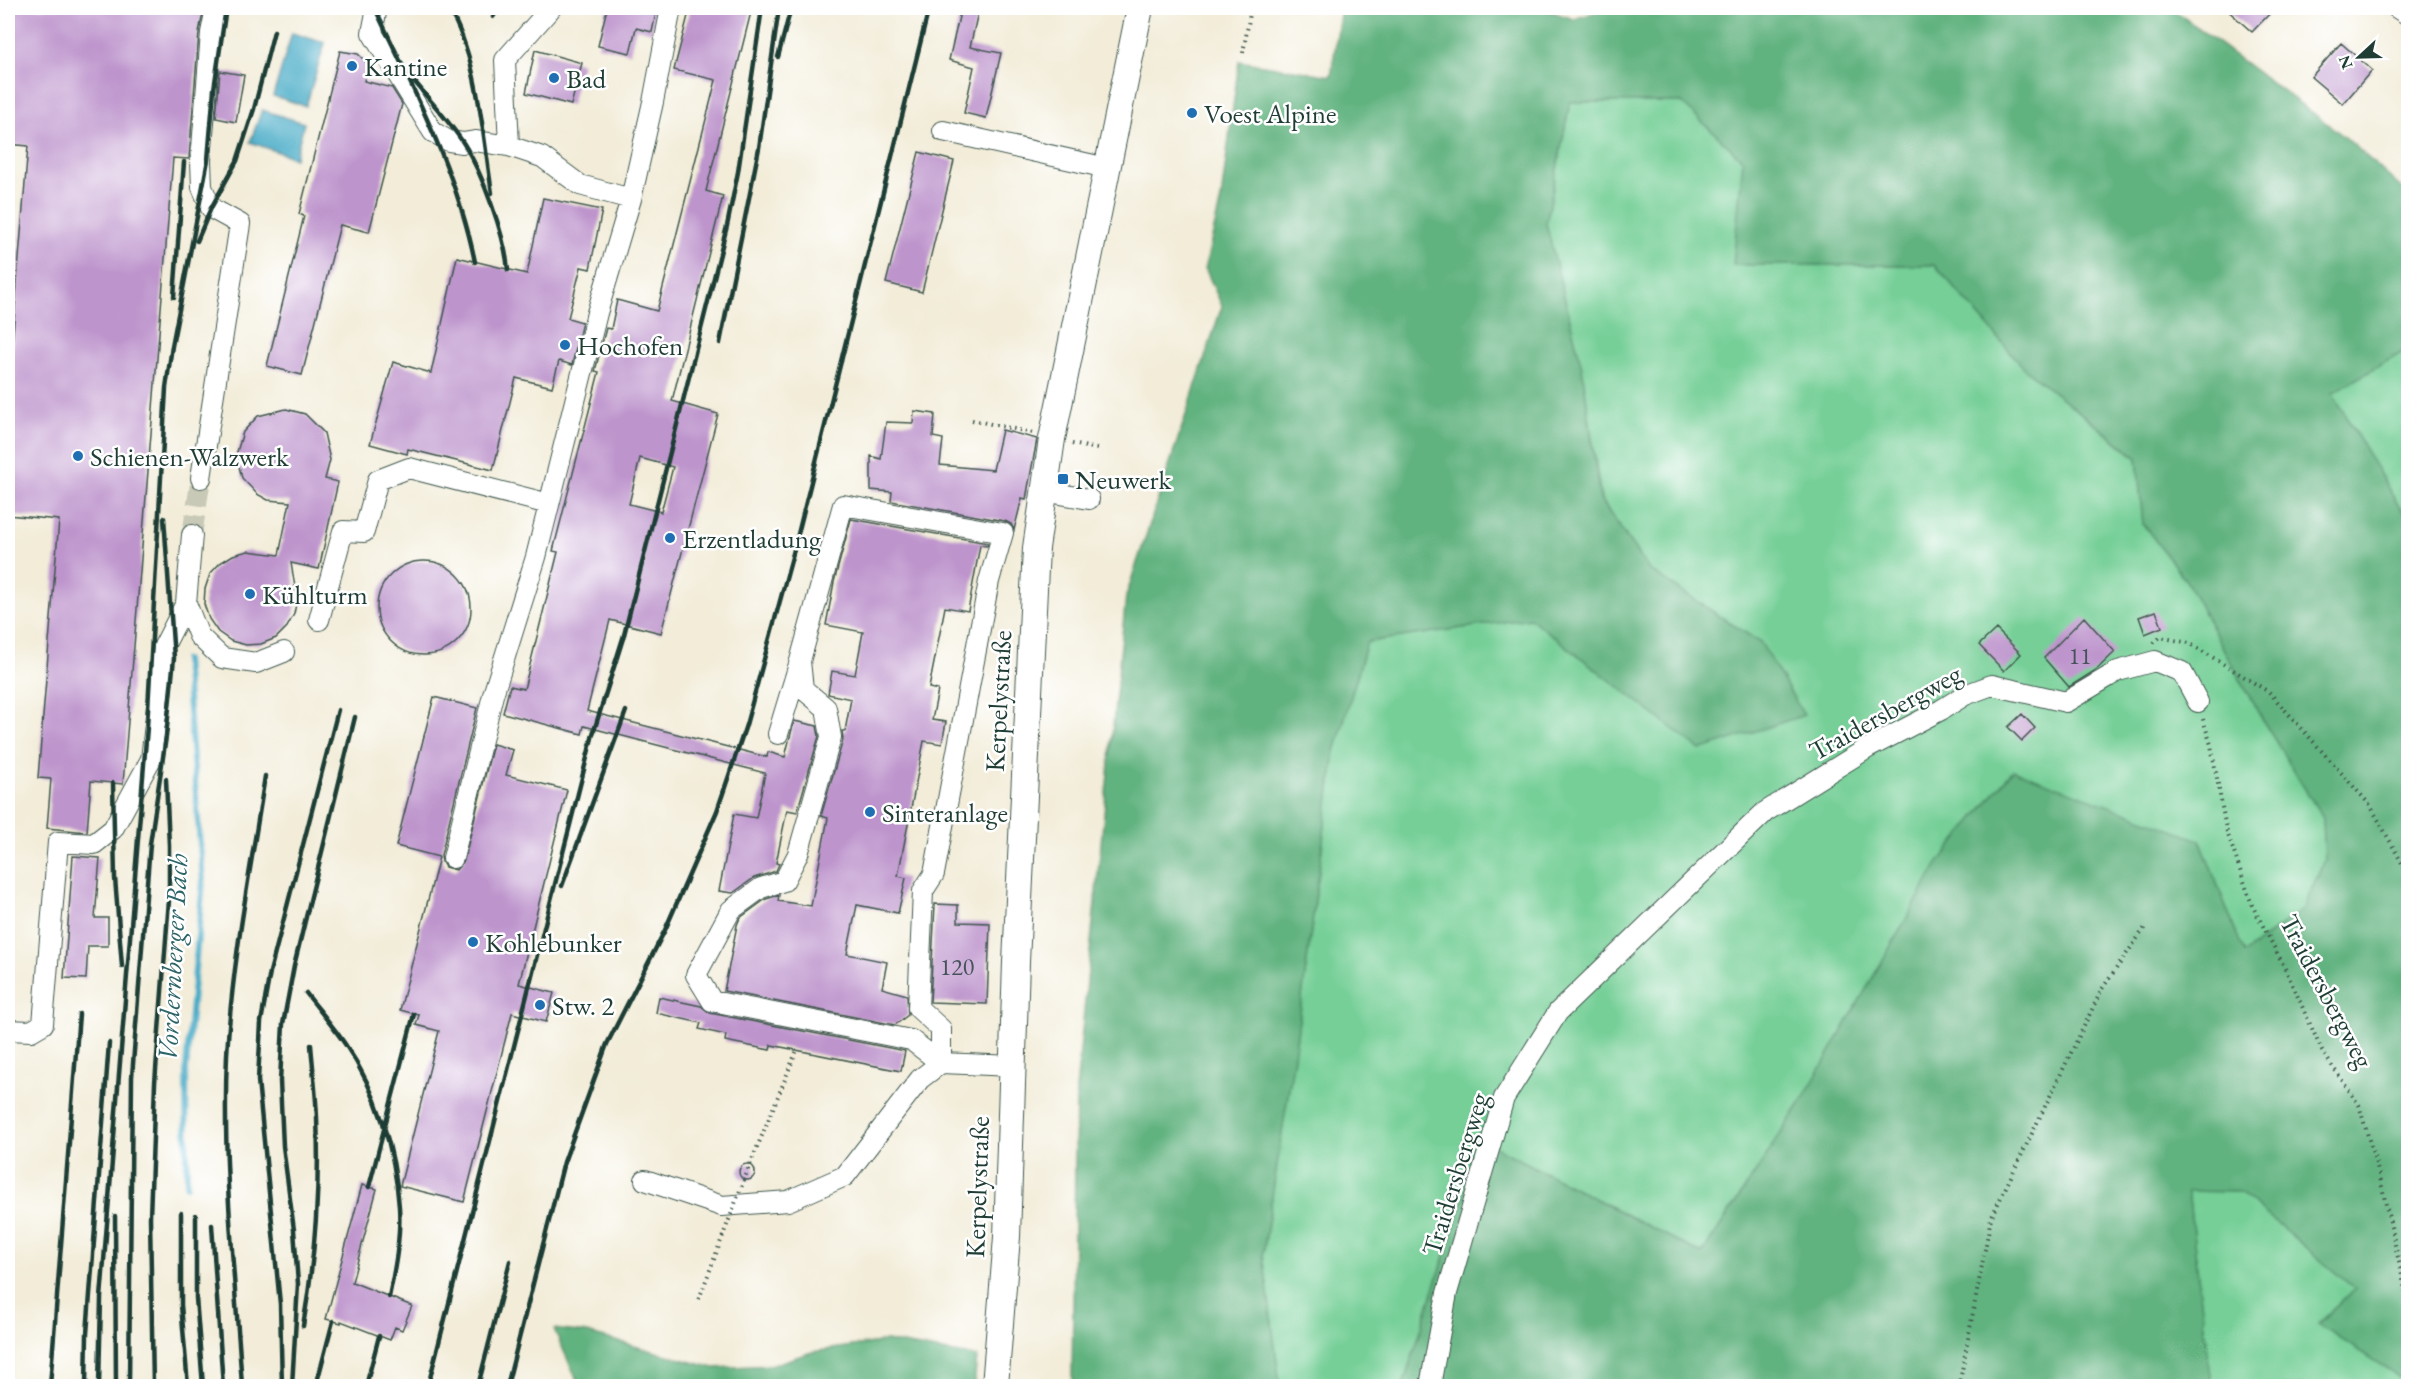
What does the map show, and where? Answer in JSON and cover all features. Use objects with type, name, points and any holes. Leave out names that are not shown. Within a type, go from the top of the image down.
[{"type":"main road","name":"Kerpelystraße","points":[[995,1381],[1007,1237],[1010,1104],[1014,1066],[1016,962],[1036,548],[1043,491],[1140,8]]},
{"type":"street","points":[[201,478],[240,224],[211,208],[202,187],[201,161],[211,33],[216,8]]},
{"type":"street","points":[[377,8],[372,33],[433,132],[449,141],[463,143],[475,141],[509,146],[542,157],[580,185],[631,199]]},
{"type":"street","points":[[509,146],[505,60],[551,8]]},
{"type":"street","points":[[453,858],[493,695],[536,557],[597,313],[631,199],[671,8]]},
{"type":"street","points":[[943,130],[1107,168]]},
{"type":"street","points":[[319,620],[343,531],[364,532],[378,480],[409,468],[549,504]]},
{"type":"street","points":[[1043,491],[1089,499]]},
{"type":"street","points":[[778,734],[843,505],[1003,533],[989,581],[934,874],[923,891],[918,1008],[941,1029],[941,1063]]},
{"type":"street","points":[[8,1030],[31,1031],[43,1024],[58,842],[94,844],[113,829],[151,759],[164,646],[186,603],[192,535]]},
{"type":"street","points":[[186,603],[199,636],[222,658],[256,663],[284,652]]},
{"type":"street","points":[[800,660],[802,689],[826,708],[831,737],[798,854],[784,880],[761,888],[731,910],[696,975],[712,1001],[911,1040],[941,1063],[1014,1066]]},
{"type":"street","name":"Traidersbergweg","points":[[1430,1386],[1447,1293],[1503,1098],[1558,1012],[1765,812],[1868,748],[1965,695],[1992,685],[2066,702],[2118,671],[2155,661],[2182,672],[2198,702]]},
{"type":"street","points":[[645,1180],[722,1206],[788,1201],[845,1176],[920,1079],[941,1063]]},
{"type":"path","points":[[1243,53],[1251,8]]},
{"type":"path","points":[[1067,453],[1069,443]]},
{"type":"path","points":[[2152,644],[2160,637],[2190,643],[2269,692],[2370,805],[2409,873]]},
{"type":"path","name":"Traidersbergweg","points":[[2198,702],[2211,745],[2226,829],[2252,905],[2285,968],[2322,1051],[2360,1105],[2409,1302]]},
{"type":"path","points":[[1959,1386],[1991,1218],[2102,989],[2146,926]]},
{"type":"path","points":[[699,1299],[747,1172],[797,1050]]},
{"type":"green space","points":[[1341,8],[1541,8],[1574,19],[1609,8],[2171,8],[2345,137],[2408,194],[2408,349],[2332,393],[2398,505],[2408,517],[2408,1383],[2318,1324],[2355,1289],[2240,1192],[2188,1191],[2211,1386],[1403,1386],[1482,1140],[1702,1254],[1800,1104],[1939,862],[2013,770],[2200,840],[2244,953],[2303,909],[2325,859],[2323,818],[2262,719],[2187,582],[2143,524],[2137,457],[2026,370],[1935,265],[1733,265],[1743,160],[1681,102],[1570,102],[1546,224],[1582,368],[1600,499],[1649,570],[1761,643],[1804,715],[1700,750],[1530,618],[1367,642],[1335,751],[1295,1050],[1263,1254],[1280,1386],[1076,1386],[1072,1376],[1076,1090],[1126,596],[1222,306],[1205,268],[1221,199],[1239,61],[1331,76]]},
{"type":"green space","points":[[1570,102],[1682,102],[1743,160],[1734,265],[1935,265],[2026,370],[2137,458],[2143,524],[2187,582],[2262,719],[2323,818],[2325,859],[2303,909],[2244,953],[2200,840],[1800,1104],[1702,1254],[1482,1140],[1403,1386],[1280,1386],[1263,1254],[1295,1050],[1335,751],[1367,642],[1530,618],[1700,750],[1761,643],[1649,570],[1601,499],[1582,368],[1546,224]]},
{"type":"green space","points":[[2408,349],[2408,517],[2398,505],[2332,393]]},
{"type":"green space","points":[[2188,1191],[2240,1192],[2355,1289],[2318,1323],[2408,1380],[2408,1386],[2211,1386]]},
{"type":"green space","points":[[554,1329],[587,1333],[714,1368],[772,1365],[812,1352],[886,1341],[977,1357],[974,1386],[578,1386]]},
{"type":"water","points":[[292,33],[325,43],[306,106],[273,96]]},
{"type":"water","points":[[262,110],[304,123],[295,158],[250,142]]},
{"type":"building","name":"Schienen-Walzwerk","points":[[8,8],[204,8],[199,32],[189,159],[173,158],[123,784],[91,781],[87,832],[47,828],[51,779],[38,778],[59,520],[8,515],[8,396],[28,146],[8,144]]},
{"type":"building","points":[[607,8],[657,8],[652,32],[636,28],[630,53],[598,46]]},
{"type":"building","points":[[690,8],[752,8],[706,191],[723,196],[672,401],[718,414],[661,633],[610,620],[587,711],[767,757],[768,752],[785,757],[794,721],[817,726],[819,736],[797,812],[787,810],[776,871],[754,878],[733,893],[719,891],[734,814],[756,818],[765,773],[584,726],[582,734],[503,713],[510,686],[524,689],[558,552],[553,551],[599,372],[595,371],[606,328],[611,329],[617,300],[657,311],[716,80],[674,70]],"holes":[[[640,458],[673,467],[661,512],[629,504]]]},
{"type":"building","points":[[961,8],[979,8],[970,47],[1001,53],[986,118],[964,113],[974,67],[949,60]]},
{"type":"building","points":[[2225,8],[2275,8],[2252,32]]},
{"type":"building","points":[[2341,43],[2372,70],[2343,104],[2311,77]]},
{"type":"building","name":"Bad","points":[[535,50],[582,63],[571,105],[526,93]]},
{"type":"building","points":[[340,51],[358,54],[368,64],[364,81],[392,88],[402,104],[369,232],[340,225],[302,375],[267,366],[304,216],[299,214]]},
{"type":"building","points":[[220,71],[244,75],[236,122],[216,118]]},
{"type":"building","points":[[919,152],[954,161],[922,292],[886,283]]},
{"type":"building","points":[[543,198],[602,210],[590,269],[581,267],[568,318],[582,322],[572,365],[559,361],[552,387],[516,378],[493,470],[408,449],[407,454],[370,444],[393,362],[431,373],[457,257],[527,274]]},
{"type":"building","points":[[286,409],[305,414],[324,433],[330,460],[325,479],[338,482],[319,569],[291,563],[297,599],[294,614],[287,627],[276,638],[261,644],[246,645],[231,641],[218,632],[209,619],[204,604],[205,589],[210,574],[220,563],[233,555],[248,551],[279,555],[290,502],[268,500],[257,494],[242,478],[236,455],[243,432],[258,416]]},
{"type":"building","points":[[914,411],[935,414],[933,437],[943,439],[940,465],[993,470],[1002,430],[1037,439],[1026,499],[1022,498],[1014,530],[1011,524],[1005,521],[891,501],[892,492],[871,490],[871,456],[881,459],[886,422],[913,423]]},
{"type":"building","name":"Sinteranlage","points":[[851,519],[988,543],[987,546],[980,545],[968,611],[945,607],[929,688],[938,690],[932,720],[946,722],[942,744],[924,741],[898,876],[906,878],[898,913],[857,905],[847,954],[887,962],[882,988],[907,995],[908,1015],[895,1025],[724,991],[740,918],[766,899],[779,895],[778,901],[811,906],[828,818],[821,816],[843,740],[842,731],[845,731],[851,699],[828,694],[832,671],[855,675],[863,632],[826,625],[834,582]]},
{"type":"building","points":[[424,561],[442,565],[457,575],[467,590],[471,608],[467,626],[457,641],[442,651],[424,655],[406,651],[391,641],[381,626],[377,608],[381,590],[391,575],[406,565]]},
{"type":"building","points":[[2156,611],[2162,627],[2145,634],[2139,617]]},
{"type":"building","points":[[2084,617],[2115,652],[2096,670],[2069,687],[2044,658]]},
{"type":"building","points":[[1996,629],[2021,654],[2004,671],[1979,645]]},
{"type":"building","name":"Kohlebunker","points":[[434,697],[477,708],[441,855],[445,867],[456,870],[464,861],[493,744],[513,750],[506,775],[567,790],[519,984],[554,993],[546,1022],[512,1013],[464,1202],[400,1186],[439,1031],[416,1025],[419,1015],[400,1010],[439,857],[396,846]]},
{"type":"building","points":[[2022,714],[2035,728],[2022,741],[2008,727]]},
{"type":"building","points":[[73,856],[100,858],[95,918],[108,918],[108,946],[88,946],[86,979],[64,978]]},
{"type":"building","points":[[935,904],[958,905],[958,922],[990,923],[987,1004],[930,1002]]},
{"type":"building","points":[[659,997],[701,1006],[710,1013],[905,1051],[901,1071],[771,1045],[770,1050],[725,1041],[726,1035],[699,1029],[701,1023],[656,1013]]},
{"type":"building","points":[[744,1164],[750,1164],[755,1172],[753,1178],[744,1180],[739,1175],[739,1169]]},
{"type":"building","points":[[362,1185],[377,1189],[352,1282],[412,1306],[402,1330],[395,1327],[390,1340],[341,1321],[341,1323],[326,1319]]},
{"type":"waterway","name":"Vordernberger Bach","points":[[185,660],[203,881],[186,1069],[187,1186]]},
{"type":"waterway","name":"Vordernberger Bach","points":[[579,1385],[583,1386]]},
{"type":"tunnel","points":[[192,535],[201,478]]},
{"type":"railway","points":[[99,1386],[101,1298],[147,727],[166,388],[208,160],[214,89],[226,8]]},
{"type":"railway","points":[[375,8],[419,100],[445,163],[457,196],[475,262]]},
{"type":"railway","points":[[448,8],[458,27],[473,72],[492,193]]},
{"type":"railway","points":[[493,17],[499,8]]},
{"type":"railway","points":[[428,1386],[593,734],[624,635],[727,226],[738,172],[762,8]]},
{"type":"railway","points":[[720,343],[759,148],[779,8]]},
{"type":"railway","points":[[778,57],[791,8]]},
{"type":"railway","points":[[507,1386],[564,1162],[607,1044],[665,930],[717,811],[746,725],[795,546],[929,8]]},
{"type":"railway","points":[[197,241],[211,208],[237,161],[254,109],[274,31]]},
{"type":"railway","points":[[415,82],[453,128],[471,156],[498,222],[508,270]]},
{"type":"railway","points":[[174,297],[184,162]]},
{"type":"railway","points":[[129,1386],[132,1077],[150,844],[166,737],[174,658],[164,518]]},
{"type":"railway","points":[[282,1386],[280,1304],[258,1080],[261,1022],[270,972],[338,710]]},
{"type":"railway","points":[[562,886],[626,711]]},
{"type":"railway","points":[[292,1386],[298,1284],[294,1230],[283,1146],[280,1081],[283,1024],[294,966],[355,717]]},
{"type":"railway","points":[[242,1386],[226,1138],[227,1055],[238,950],[265,776]]},
{"type":"railway","points":[[153,1386],[150,1217],[155,1083],[169,900],[166,779]]},
{"type":"railway","points":[[113,783],[115,878],[122,966]]},
{"type":"railway","points":[[306,993],[336,1031],[356,1062],[375,1101],[389,1142],[399,1207],[397,1252],[389,1297]]},
{"type":"railway","points":[[50,1386],[79,1014]]},
{"type":"railway","points":[[369,1187],[414,1014]]},
{"type":"railway","points":[[86,1386],[87,1334],[109,1043]]},
{"type":"railway","points":[[303,1326],[311,1275],[317,1196],[317,1118],[311,1045]]},
{"type":"railway","points":[[181,1213],[181,1305],[188,1386]]},
{"type":"railway","points":[[196,1215],[196,1298],[203,1386]]},
{"type":"railway","points":[[115,1216],[116,1386]]},
{"type":"railway","points":[[212,1225],[223,1386]]},
{"type":"railway","points":[[478,1386],[510,1261]]},
{"type":"railway","points":[[316,1386],[333,1321]]},
{"type":"railway","points":[[366,1386],[379,1336]]},
{"type":"place","name":"Kantine","points":[[352,66]]},
{"type":"place","name":"Bad","points":[[554,78]]},
{"type":"place","name":"Voest Alpine","points":[[1192,113]]},
{"type":"place","name":"Hochofen","points":[[565,345]]},
{"type":"place","name":"Schienen-Walzwerk","points":[[78,456]]},
{"type":"place","name":"Neuwerk","points":[[1063,479]]},
{"type":"place","name":"Erzentladung","points":[[670,538]]},
{"type":"place","name":"Kühlturm","points":[[250,594]]},
{"type":"place","name":"Sinteranlage","points":[[870,812]]},
{"type":"place","name":"Kohlebunker","points":[[473,942]]},
{"type":"place","name":"Stw. 2","points":[[540,1005]]}]
